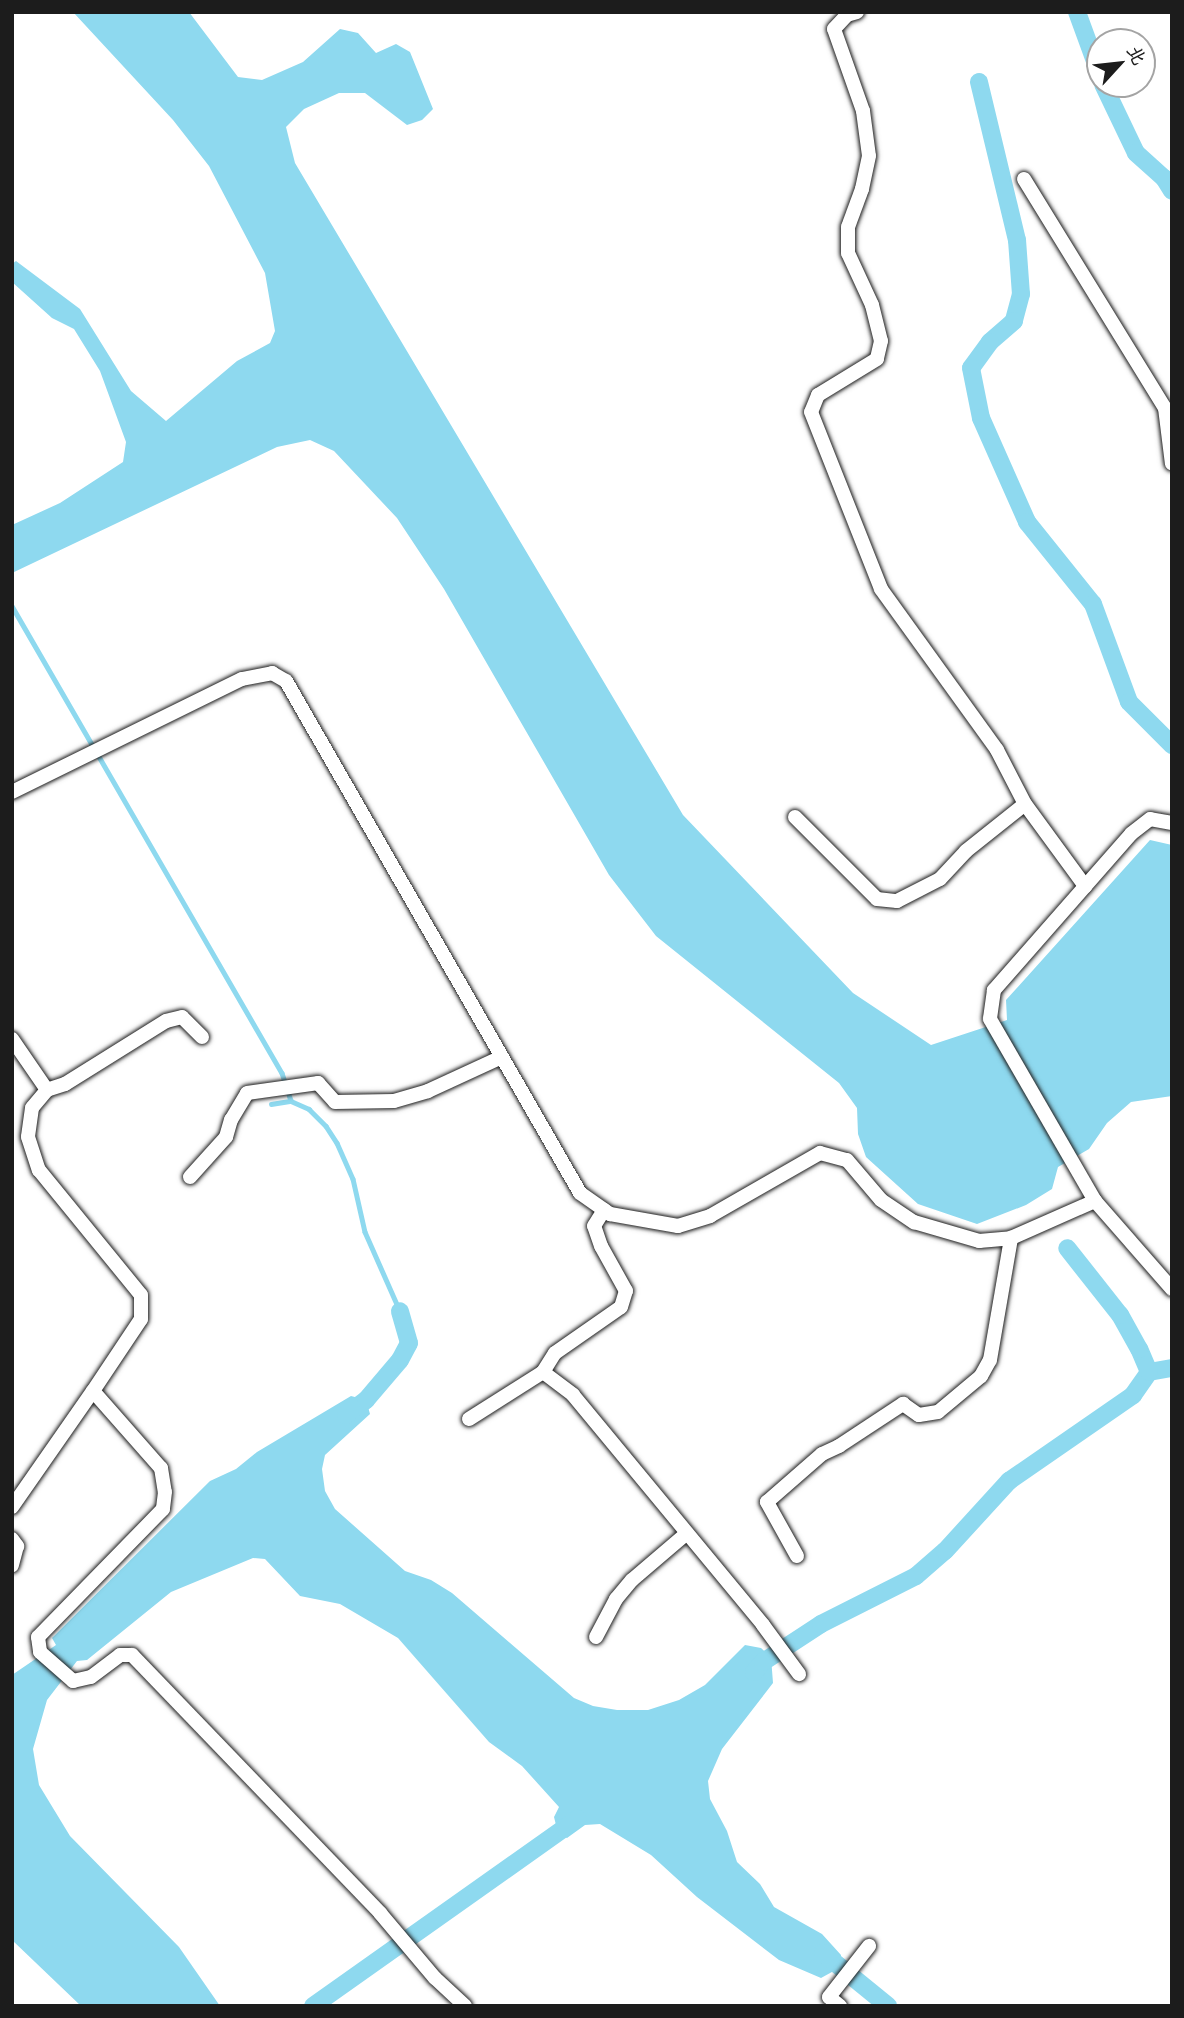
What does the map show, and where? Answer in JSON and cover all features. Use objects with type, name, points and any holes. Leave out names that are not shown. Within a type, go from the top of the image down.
[{"type":"street","points":[[857,12],[847,15],[834,29],[863,111],[869,156],[862,189],[848,227],[848,253],[872,305],[881,341],[877,359],[818,395],[811,412],[881,589],[998,750],[1025,804],[1085,886]]},
{"type":"street","points":[[1024,179],[1165,408],[1172,464]]},
{"type":"street","points":[[12,792],[242,679],[272,673],[286,681],[580,1194],[610,1214],[678,1226],[710,1216],[820,1153],[847,1160],[881,1200],[914,1222],[979,1241],[1011,1238],[1094,1201]]},
{"type":"street","points":[[795,817],[877,899],[897,901],[940,879],[966,851],[1025,804]]},
{"type":"street","points":[[1172,823],[1150,818],[1131,834],[994,990],[990,1019],[1094,1201],[1172,1289]]},
{"type":"street","points":[[12,1507],[141,1320],[141,1295],[39,1170],[28,1137],[32,1108],[47,1090],[65,1084],[166,1021],[182,1017],[202,1037]]},
{"type":"street","points":[[12,1039],[47,1090]]},
{"type":"street","points":[[190,1177],[226,1138],[231,1120],[247,1093],[318,1083],[335,1102],[394,1101],[428,1091],[502,1057]]},
{"type":"street","points":[[469,1419],[543,1372],[555,1353],[621,1307],[626,1291],[601,1246],[594,1226],[604,1210]]},
{"type":"street","points":[[797,1556],[767,1503],[822,1454],[839,1446],[903,1404],[919,1415],[938,1412],[981,1377],[990,1360],[1011,1238]]},
{"type":"street","points":[[543,1372],[573,1395],[763,1625],[798,1674]]},
{"type":"street","points":[[93,1391],[160,1468],[165,1492],[163,1509],[38,1637],[40,1652],[73,1681],[91,1677],[120,1655],[132,1655],[466,2006]]},
{"type":"street","points":[[596,1637],[616,1599],[632,1580],[687,1533]]},
{"type":"street","points":[[12,1539],[17,1546],[12,1565]]},
{"type":"street","points":[[835,2001],[869,1947]]},
{"type":"water","points":[[73,12],[189,12],[238,77],[262,80],[303,62],[340,29],[358,33],[376,53],[396,44],[410,52],[433,109],[422,120],[407,125],[365,93],[339,93],[304,109],[286,127],[295,163],[683,815],[853,993],[931,1045],[1007,1020],[1006,1000],[1150,840],[1172,845],[1172,1096],[1131,1102],[1107,1123],[1089,1149],[1058,1167],[1052,1189],[1026,1205],[977,1224],[918,1204],[866,1157],[858,1134],[857,1108],[839,1083],[656,936],[609,875],[444,589],[397,518],[334,451],[310,440],[277,447],[12,573],[12,525],[60,503],[123,462],[126,442],[100,371],[74,329],[52,318],[12,282],[12,264],[16,261],[80,309],[131,391],[166,421],[237,361],[270,343],[275,331],[265,273],[209,166],[173,120]]},
{"type":"water","points":[[351,1396],[366,1400],[370,1414],[325,1455],[322,1469],[325,1491],[335,1509],[405,1571],[431,1580],[452,1593],[574,1698],[593,1706],[617,1710],[648,1710],[679,1700],[705,1685],[745,1645],[761,1648],[771,1657],[773,1683],[722,1749],[708,1781],[710,1799],[727,1831],[737,1862],[760,1884],[774,1907],[822,1934],[841,1955],[841,1967],[821,1978],[779,1960],[697,1897],[651,1855],[600,1824],[585,1825],[567,1838],[558,1833],[554,1817],[559,1807],[522,1766],[489,1742],[398,1638],[340,1604],[300,1596],[265,1559],[253,1558],[171,1592],[87,1660],[77,1661],[47,1700],[33,1749],[39,1785],[70,1836],[179,1947],[220,2006],[81,2006],[12,1940],[12,1675],[56,1645],[52,1638],[210,1481],[236,1469],[257,1452]]},
{"type":"waterway","points":[[1077,12],[1086,37]]},
{"type":"waterway","points":[[979,82],[1017,240],[1021,294],[1014,321],[990,342],[971,368],[981,418],[1027,522],[1093,604],[1129,702],[1172,745]]},
{"type":"waterway","points":[[1110,98],[1136,153],[1164,178],[1172,191]]},
{"type":"waterway","points":[[12,606],[282,1073],[291,1101]]},
{"type":"waterway","points":[[271,1104],[291,1101],[309,1109],[326,1126],[337,1143],[353,1179],[365,1232],[400,1311]]},
{"type":"waterway","points":[[754,1672],[763,1662],[821,1624],[916,1576],[945,1551],[1009,1481],[1133,1395],[1149,1372],[1139,1349],[1120,1315],[1067,1248]]},
{"type":"waterway","points":[[346,1415],[366,1400],[400,1360],[409,1343],[400,1311]]},
{"type":"waterway","points":[[1149,1372],[1172,1368]]},
{"type":"waterway","points":[[313,2006],[577,1819]]},
{"type":"waterway","points":[[823,1953],[888,2006]]}]
